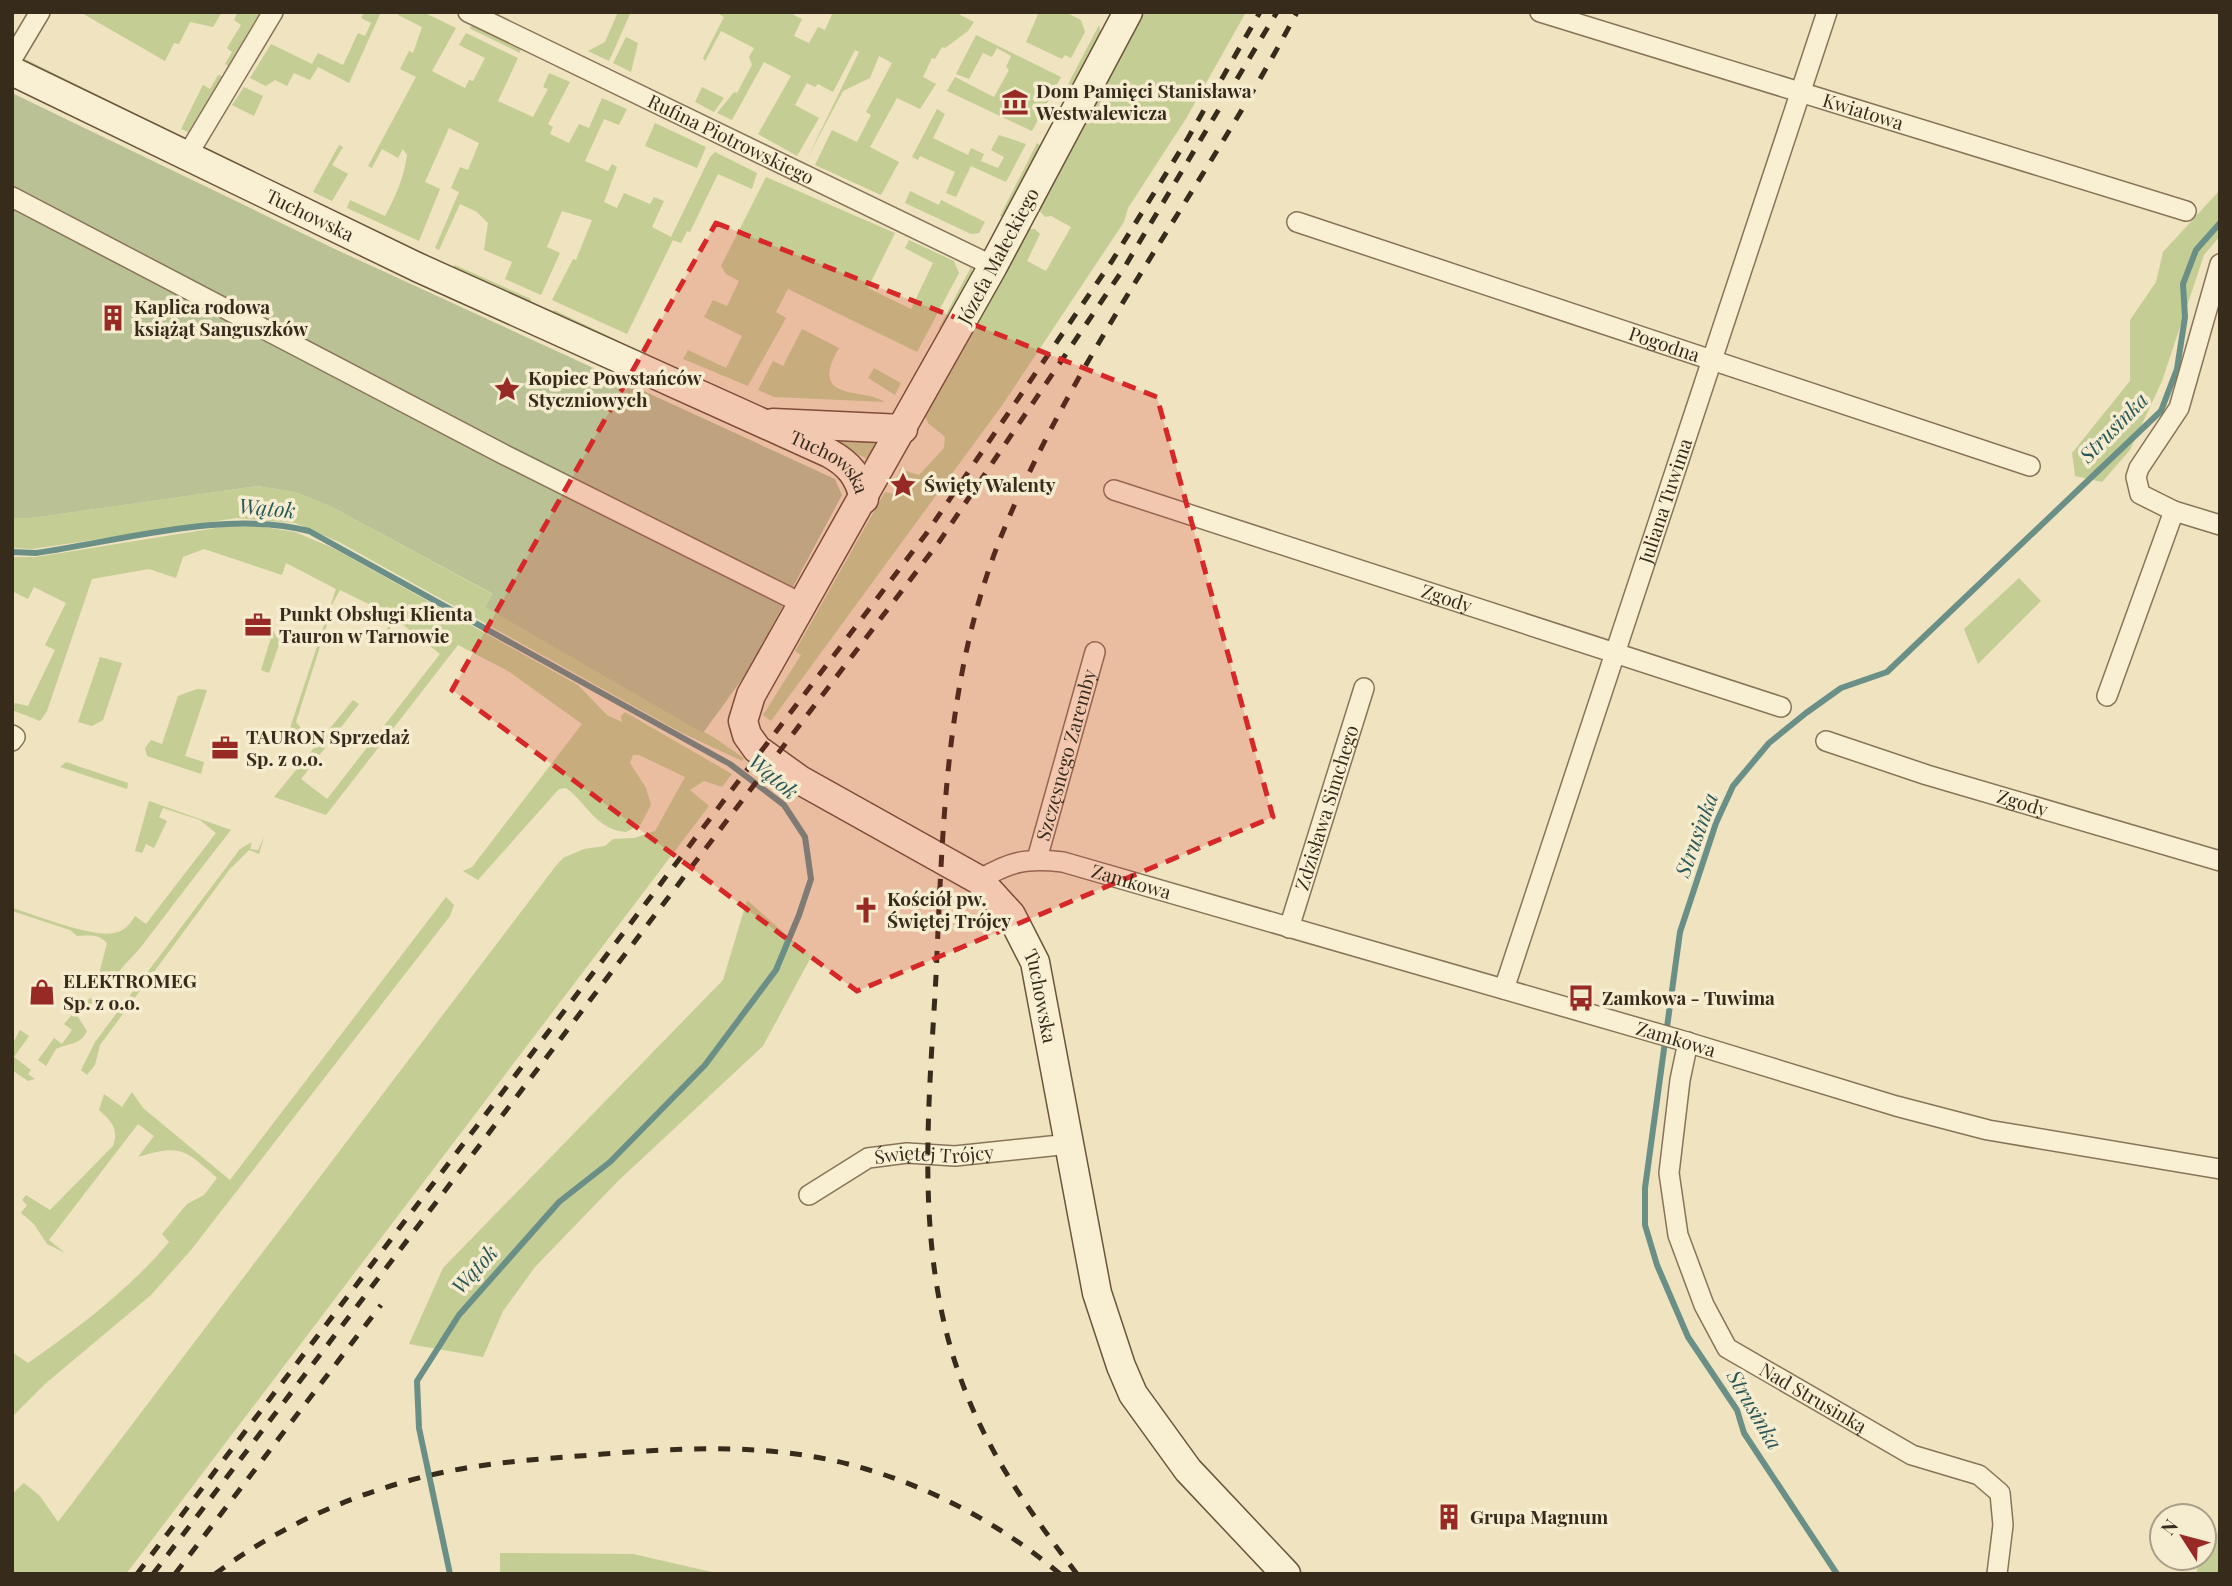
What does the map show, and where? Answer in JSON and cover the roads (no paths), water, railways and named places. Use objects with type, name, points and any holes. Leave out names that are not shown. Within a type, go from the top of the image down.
[{"type":"street","points":[[12,59],[40,12]]},
{"type":"street","points":[[188,154],[273,12]]},
{"type":"street","name":"Rufina Piotrowskiego","points":[[468,12],[993,266]]},
{"type":"street","name":"Kwiatowa","points":[[1540,12],[2186,211]]},
{"type":"street","name":"Juliana Tuwima","points":[[1504,989],[1827,12]]},
{"type":"street","name":"Józefa Małeckiego","points":[[864,499],[993,266],[1121,15]]},
{"type":"street","name":"Tuchowska","points":[[12,71],[417,267],[841,459],[852,469],[861,484],[864,499],[751,695],[744,714],[747,736],[757,749],[800,780],[979,880],[1011,915],[1035,962],[1097,1293],[1133,1394],[1188,1470],[1286,1574]]},
{"type":"street","points":[[12,197],[503,454],[789,597]]},
{"type":"street","name":"Pogodna","points":[[1297,222],[2030,466]]},
{"type":"street","points":[[2220,264],[2179,408],[2143,458],[2136,477],[2140,494],[2174,511],[2220,525]]},
{"type":"street","name":"Tuchowska","points":[[763,423],[903,429]]},
{"type":"street","name":"Zgody","points":[[1114,489],[1781,707]]},
{"type":"street","points":[[2107,696],[2174,511]]},
{"type":"street","name":"Szczęsnego Zaremby","points":[[1037,859],[1095,652]]},
{"type":"street","name":"Zdzisława Simchego","points":[[1289,928],[1364,688]]},
{"type":"street","name":"Zgody","points":[[1826,741],[1927,775],[2220,861]]},
{"type":"street","name":"Zamkowa","points":[[979,880],[1008,863],[1037,859],[1063,862],[1684,1041],[1895,1106],[1988,1130],[2220,1169]]},
{"type":"street","name":"Nad Strusinką","points":[[1684,1041],[1670,1173],[1678,1235],[1704,1305],[1727,1348],[1912,1455],[1979,1475],[2000,1493],[2003,1525],[1997,1574]]},
{"type":"street","name":"Świętej Trójcy","points":[[809,1195],[869,1158],[907,1153],[955,1156],[1070,1144]]},
{"type":"waterway","name":"Strusinka","points":[[1837,1574],[1744,1433],[1737,1410],[1688,1337],[1657,1265],[1645,1225],[1645,1188],[1680,932],[1716,823],[1733,786],[1769,743],[1841,688],[1887,672],[2161,411],[2177,369],[2185,317],[2183,284],[2196,250],[2220,223]]},
{"type":"waterway","name":"Wątok","points":[[12,552],[36,553],[209,525],[277,525],[309,531],[730,764],[784,805],[805,837],[811,879],[776,970],[705,1065],[610,1162],[559,1202],[459,1315],[417,1381],[419,1428],[450,1574]]},
{"type":"railway","points":[[137,1574],[926,534],[1112,261],[1188,138],[1260,12]]},
{"type":"railway","points":[[153,1574],[939,542],[1124,268],[1277,12]]},
{"type":"railway","points":[[1077,1574],[1025,1502],[981,1426],[958,1371],[944,1323],[935,1274],[930,1225],[928,1125],[945,805],[959,691],[985,581],[1005,527],[1036,460],[1107,330],[1223,141],[1297,12]]},
{"type":"railway","points":[[175,1574],[381,1305]]},
{"type":"railway","points":[[215,1574],[272,1537],[303,1521],[334,1506],[399,1483],[466,1468],[518,1461],[703,1449],[801,1455],[866,1469],[892,1478],[968,1511],[1016,1540],[1060,1574]]},
{"type":"place","name":"Dom Pamięci Stanisława Westwalewicza","points":[[1015,102]]},
{"type":"place","name":"Kaplica rodowa książąt Sanguszków","points":[[113,318]]},
{"type":"place","name":"Kopiec Powstańców Styczniowych","points":[[507,389]]},
{"type":"place","name":"Święty Walenty","points":[[903,485]]},
{"type":"place","name":"Punkt Obsługi Klienta Tauron w Tarnowie","points":[[258,625]]},
{"type":"place","name":"TAURON Sprzedaż Sp. z o.o.","points":[[225,748]]},
{"type":"place","name":"Kościół pw. Świętej Trójcy","points":[[866,910]]},
{"type":"place","name":"ELEKTROMEG Sp. z o.o.","points":[[42,992]]},
{"type":"place","name":"Zamkowa - Tuwima","points":[[1581,998]]},
{"type":"place","name":"Grupa Magnum","points":[[1449,1517]]}]
